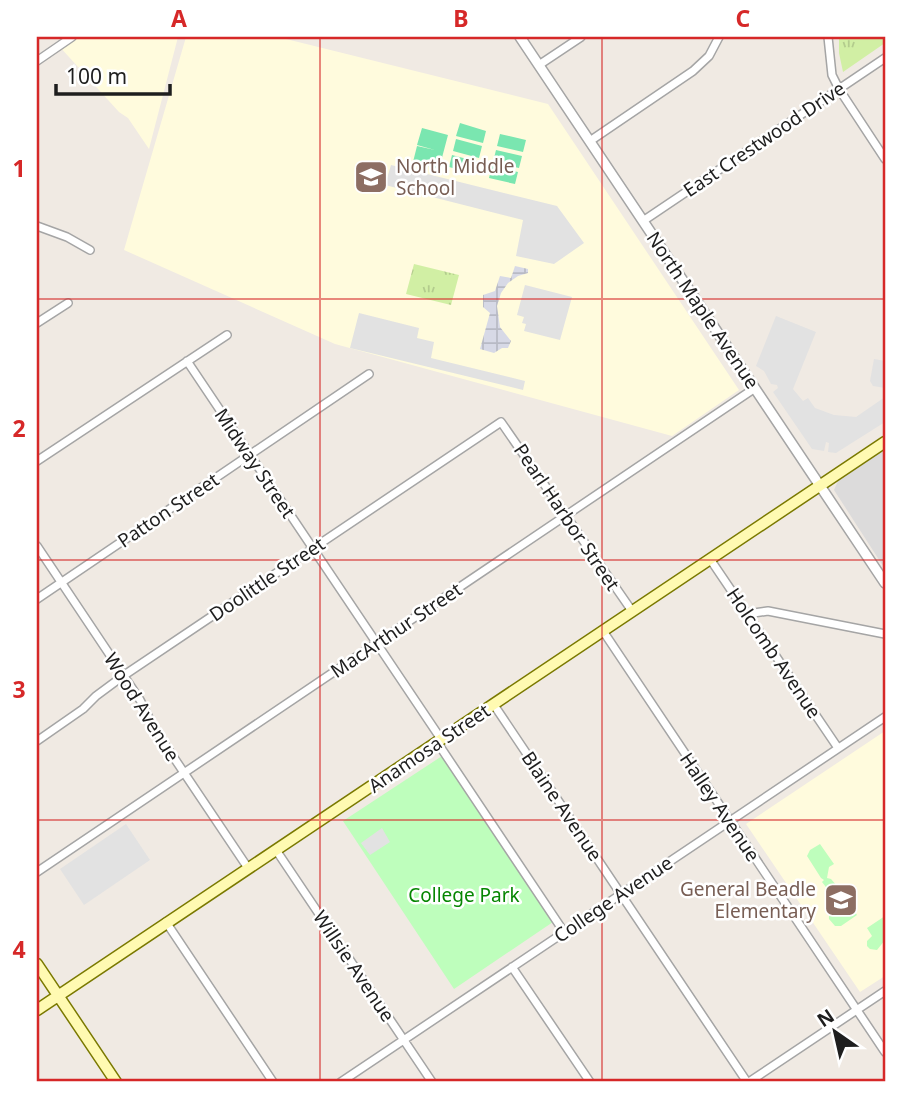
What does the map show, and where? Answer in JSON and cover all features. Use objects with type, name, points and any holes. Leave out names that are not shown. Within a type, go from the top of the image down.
[{"type":"main road","name":"Anamosa Street","points":[[37,1010],[885,442]]},
{"type":"main road","points":[[37,964],[116,1082]]},
{"type":"street","points":[[37,61],[72,37]]},
{"type":"street","name":"North Maple Avenue","points":[[520,37],[885,581]]},
{"type":"street","points":[[539,65],[581,37]]},
{"type":"street","points":[[590,141],[693,71],[709,56],[719,37]]},
{"type":"street","points":[[828,37],[830,66],[839,89],[885,159]]},
{"type":"street","name":"East Crestwood Drive","points":[[643,221],[885,58]]},
{"type":"street","points":[[37,226],[67,237],[90,250]]},
{"type":"street","points":[[37,323],[68,303]]},
{"type":"street","points":[[37,461],[227,335]]},
{"type":"street","name":"Midway Street","points":[[187,361],[377,643],[564,932]]},
{"type":"street","name":"Patton Street","points":[[37,598],[369,374]]},
{"type":"street","name":"MacArthur Street","points":[[37,872],[755,388]]},
{"type":"street","name":"Pearl Harbor Street","points":[[502,422],[632,611]]},
{"type":"street","name":"Doolittle Street","points":[[37,741],[83,709],[123,676],[502,422]]},
{"type":"street","name":"Wood Avenue","points":[[37,545],[140,700],[154,728],[248,868]]},
{"type":"street","name":"Holcomb Avenue","points":[[710,559],[838,748]]},
{"type":"street","points":[[747,614],[768,611],[885,634]]},
{"type":"street","name":"Halley Avenue","points":[[603,631],[885,1052]]},
{"type":"street","name":"Blaine Avenue","points":[[494,705],[748,1082]]},
{"type":"street","name":"College Avenue","points":[[341,1082],[885,717]]},
{"type":"street","name":"Willsie Avenue","points":[[276,850],[432,1082]]},
{"type":"street","points":[[166,922],[272,1082]]},
{"type":"street","points":[[512,967],[590,1082]]},
{"type":"street","points":[[748,1082],[885,990]]},
{"type":"shaded area","points":[[72,37],[178,37],[149,149],[128,118],[119,112],[59,46]]},
{"type":"shaded area","name":"North Middle School","points":[[186,37],[278,37],[548,104],[739,390],[672,436],[335,344],[124,250]]},
{"type":"shaded area","points":[[391,165],[557,206],[584,243],[554,264],[516,256],[523,220],[385,185]]},
{"type":"shaded area","points":[[515,266],[528,269],[528,273],[508,283],[497,306],[500,327],[511,341],[508,348],[494,353],[480,349],[490,313],[483,307],[483,295],[495,291],[500,276],[511,278]]},
{"type":"shaded area","points":[[525,285],[572,297],[560,340],[524,331],[524,317],[517,315]]},
{"type":"shaded area","points":[[359,313],[419,328],[417,338],[434,342],[431,358],[525,381],[523,390],[350,348]]},
{"type":"shaded area","points":[[776,316],[816,332],[793,389],[803,401],[808,398],[815,408],[834,415],[856,417],[885,397],[885,422],[836,453],[828,452],[829,443],[826,442],[824,451],[812,449],[773,392],[778,388],[777,385],[771,384],[764,371],[756,366]]},
{"type":"shaded area","points":[[874,359],[885,361],[885,388],[873,386],[870,381]]},
{"type":"shaded area","points":[[885,449],[885,569],[834,490],[838,481]]},
{"type":"shaded area","name":"General Beadle Elementary","points":[[885,731],[885,976],[860,992],[746,824]]},
{"type":"shaded area","points":[[126,824],[150,860],[84,905],[60,869]]},
{"type":"shaded area","points":[[382,828],[390,842],[370,855],[361,843]]},
{"type":"green space","points":[[839,37],[885,37],[885,43],[843,72]]},
{"type":"green space","points":[[460,123],[486,131],[483,143],[456,136]]},
{"type":"green space","points":[[422,128],[448,135],[439,169],[413,162],[417,146],[435,150],[417,145]]},
{"type":"green space","points":[[500,134],[526,140],[523,152],[497,146]]},
{"type":"green space","points":[[456,139],[482,146],[479,158],[453,151]]},
{"type":"green space","points":[[496,150],[522,156],[519,168],[493,162]]},
{"type":"green space","points":[[452,155],[478,162],[475,174],[449,167]]},
{"type":"green space","points":[[492,166],[518,172],[515,184],[489,178]]},
{"type":"green space","points":[[414,264],[459,275],[451,305],[406,294]]},
{"type":"green space","name":"College Park","points":[[442,756],[553,922],[454,989],[343,821]]},
{"type":"green space","points":[[820,844],[834,864],[829,867],[827,878],[837,886],[829,891],[807,856],[810,850]]},
{"type":"green space","points":[[846,900],[857,915],[841,926],[835,926],[829,919],[830,912]]},
{"type":"green space","points":[[885,916],[885,940],[877,950],[870,949],[867,941],[872,936],[867,928]]},
{"type":"place","name":"North Middle School","points":[[371,177]]},
{"type":"place","name":"General Beadle Elementary","points":[[841,900]]}]
